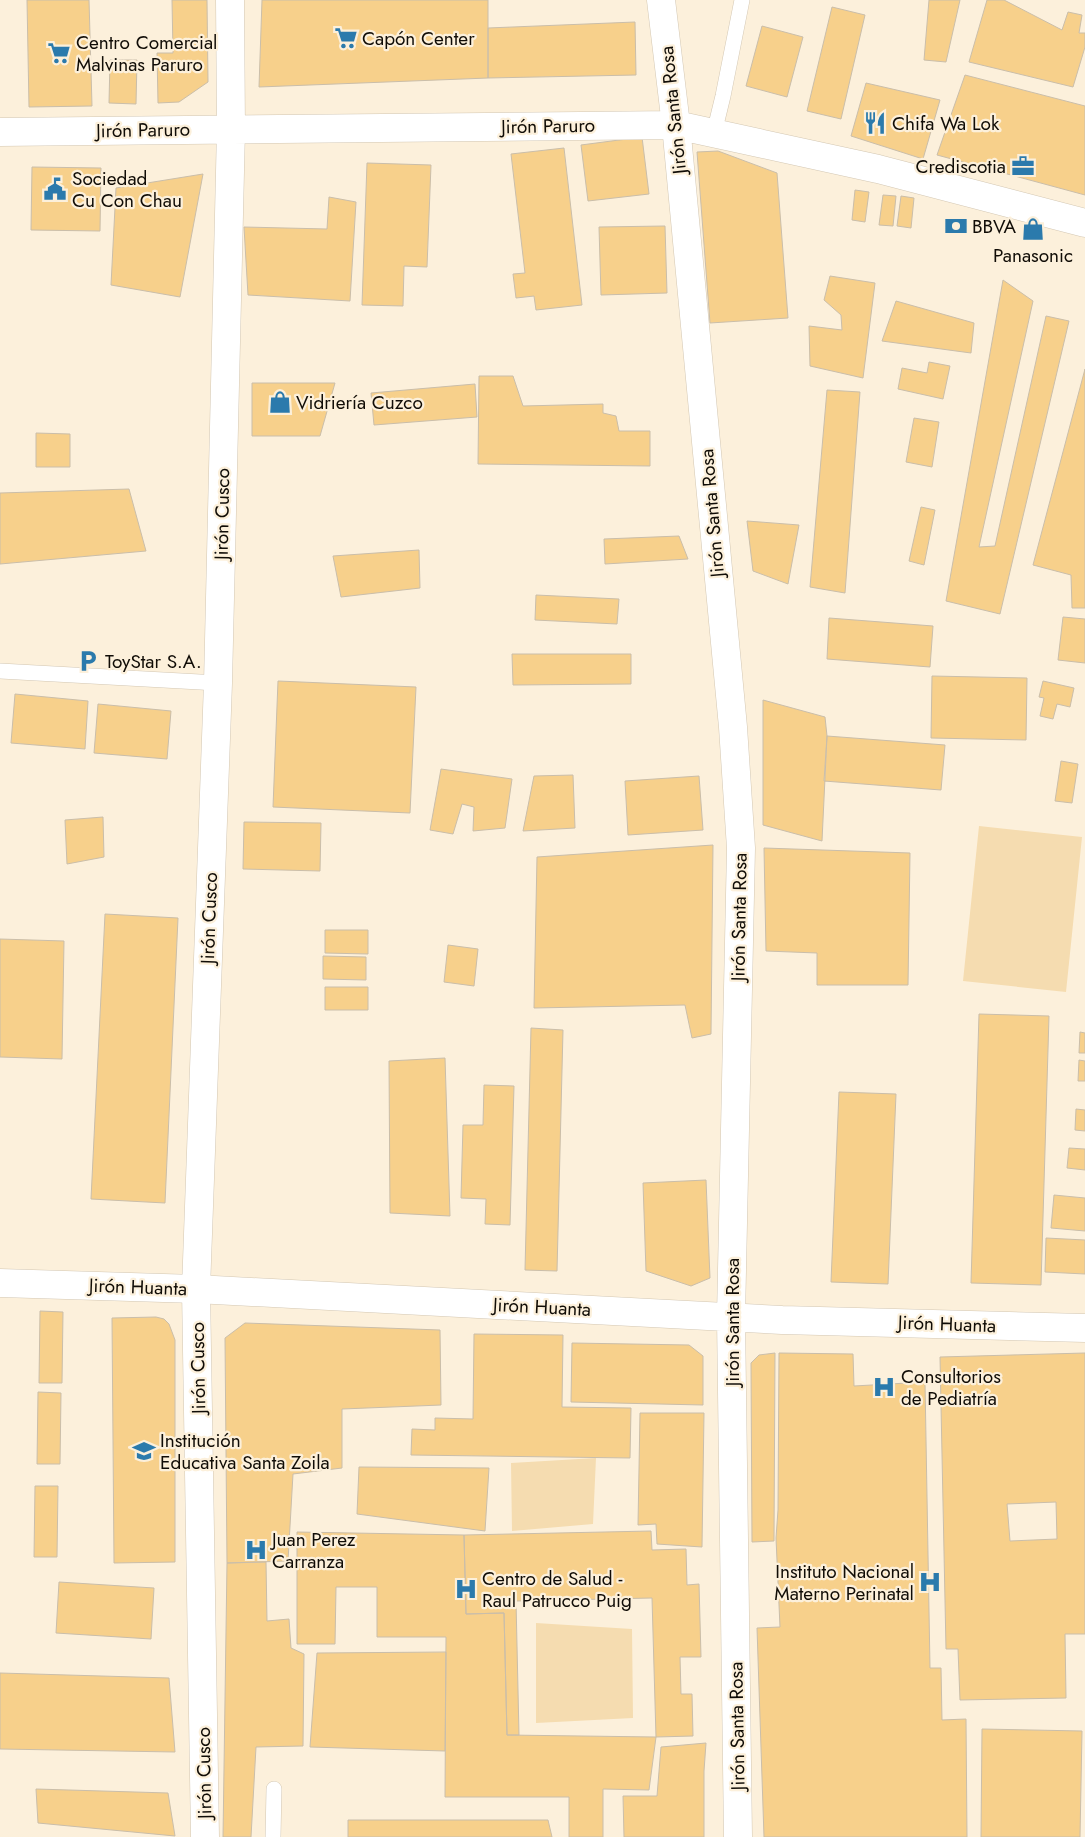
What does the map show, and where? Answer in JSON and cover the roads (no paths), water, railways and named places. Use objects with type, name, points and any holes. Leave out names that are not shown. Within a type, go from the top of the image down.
[{"type":"street","name":"Jirón Cusco","points":[[205,1837],[196,1289],[218,683],[231,129],[230,0]]},
{"type":"street","name":"Jirón Santa Rosa","points":[[661,0],[676,125],[733,727],[741,848],[731,1317],[738,1837]]},
{"type":"street","name":"Jirón Paruro","points":[[0,132],[676,125],[878,169],[1085,222]]},
{"type":"street","name":"Jirón Huanta","points":[[0,1283],[196,1289],[782,1320],[1085,1328]]},
{"type":"lane","points":[[714,133],[742,0]]},
{"type":"lane","points":[[0,671],[218,683]]},
{"type":"lane","points":[[273,1837],[274,1789]]},
{"type":"place","name":"Capón Center","points":[[346,38]]},
{"type":"place","name":"Centro Comercial Malvinas Paruro","points":[[59,53]]},
{"type":"place","name":"Chifa Wa Lok","points":[[875,123]]},
{"type":"place","name":"Crediscotia","points":[[1023,166]]},
{"type":"place","name":"Sociedad Cu Con Chau","points":[[55,189]]},
{"type":"place","name":"BBVA","points":[[956,226]]},
{"type":"place","name":"Panasonic","points":[[1033,229]]},
{"type":"place","name":"Vidriería Cuzco","points":[[280,402]]},
{"type":"place","name":"ToyStar S.A.","points":[[88,661]]},
{"type":"place","name":"Consultorios de Pediatría","points":[[884,1387]]},
{"type":"place","name":"Institución Educativa Santa Zoila","points":[[144,1451]]},
{"type":"place","name":"Juan Perez Carranza","points":[[256,1550]]},
{"type":"place","name":"Instituto Nacional Materno Perinatal","points":[[930,1582]]},
{"type":"place","name":"Centro de Salud - Raul Patrucco Puig","points":[[466,1589]]}]
